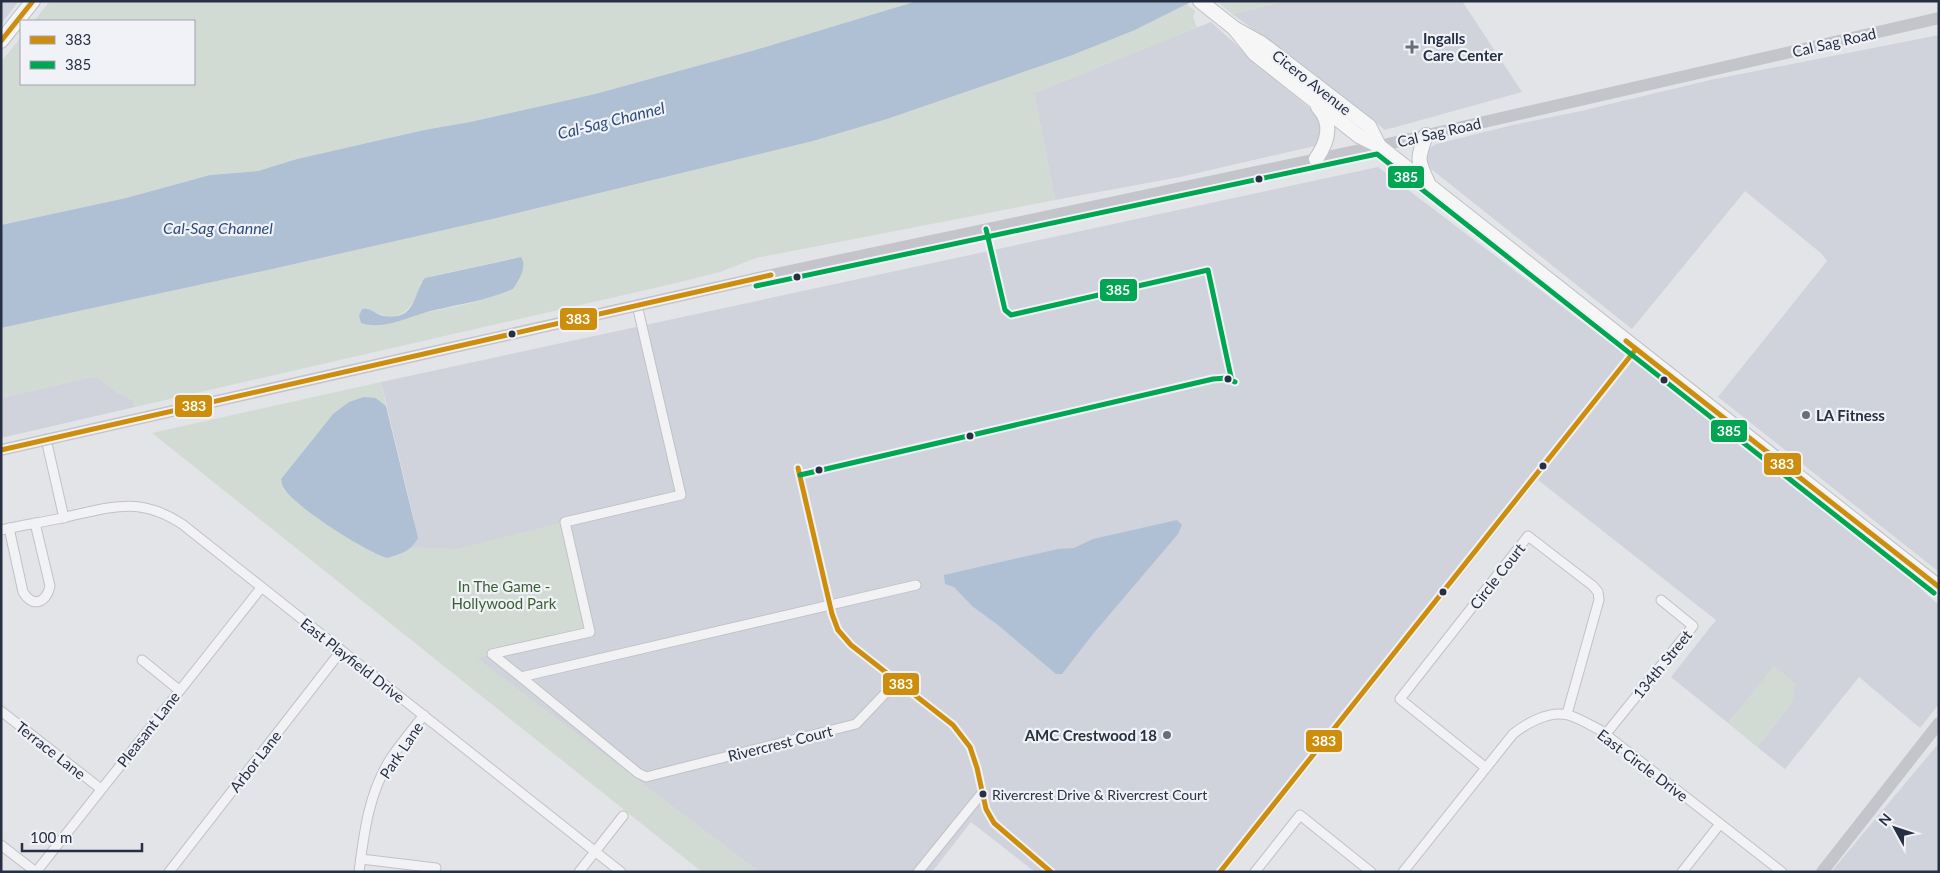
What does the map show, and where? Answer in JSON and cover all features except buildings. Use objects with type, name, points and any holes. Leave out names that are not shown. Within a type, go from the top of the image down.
[{"type":"main road","points":[[1,41],[33,1]]},
{"type":"main road","name":"Cicero Avenue","points":[[1201,2],[1234,28],[1261,43],[1369,126],[1379,146]]},
{"type":"main road","name":"Cal Sag Road","points":[[1,450],[771,275],[1379,146],[1939,18]]},
{"type":"main road","name":"Cicero Avenue","points":[[1234,28],[1255,54],[1307,96],[1359,136],[1379,146],[1939,587]]},
{"type":"main road","points":[[1307,96],[1322,111],[1328,126],[1324,147],[1316,159]]},
{"type":"main road","points":[[1426,135],[1418,163],[1430,186]]},
{"type":"main road","points":[[1822,872],[1939,723]]},
{"type":"street","points":[[637,305],[681,495],[565,522],[590,632],[492,654],[522,676],[916,585]]},
{"type":"street","points":[[46,439],[64,518]]},
{"type":"street","name":"East Playfield Drive","points":[[5,529],[114,506],[145,507],[165,513],[182,524],[621,872]]},
{"type":"street","points":[[5,529],[23,592],[28,599],[36,602],[42,600],[48,594],[50,586],[35,523]]},
{"type":"street","name":"Circle Court","points":[[1485,767],[1400,699],[1528,536],[1593,586],[1598,592],[1599,600],[1567,714]]},
{"type":"street","name":"Pleasant Lane","points":[[36,872],[261,588]]},
{"type":"street","name":"134th Street","points":[[1605,735],[1693,626],[1660,600]]},
{"type":"street","name":"Arbor Lane","points":[[169,872],[341,651]]},
{"type":"street","points":[[142,660],[179,690]]},
{"type":"street","name":"Rivercrest Court","points":[[522,676],[638,773],[646,777],[856,724],[897,681]]},
{"type":"street","name":"Terrace Lane","points":[[1,711],[101,789]]},
{"type":"street","points":[[1403,872],[1508,739],[1523,726],[1540,718],[1567,714]]},
{"type":"street","name":"East Circle Drive","points":[[1567,714],[1600,730],[1782,872]]},
{"type":"street","name":"Park Lane","points":[[359,872],[366,822],[378,784],[391,758],[424,715]]},
{"type":"street","points":[[918,872],[982,793]]},
{"type":"street","points":[[1255,872],[1300,815],[1371,872]]},
{"type":"street","points":[[579,872],[623,816]]},
{"type":"street","points":[[1682,872],[1720,824]]},
{"type":"street","points":[[1,845],[36,872]]},
{"type":"street","points":[[361,859],[436,868]]},
{"type":"shaded area","points":[[1,1],[19,1],[1,24]]},
{"type":"shaded area","points":[[1286,1],[1462,1],[1522,92],[1385,130],[1309,70],[1232,14]]},
{"type":"shaded area","points":[[1211,22],[1280,84],[1323,119],[1320,143],[1315,146],[1180,177],[1055,200],[1034,93]]},
{"type":"shaded area","points":[[1939,35],[1939,572],[1718,397],[1827,261],[1822,254],[1745,191],[1632,329],[1431,169],[1425,159],[1428,149],[1436,144],[1513,125],[1710,80]]},
{"type":"shaded area","points":[[1378,167],[1635,362],[1908,577],[1939,605],[1939,704],[1920,728],[1859,677],[1785,769],[1757,747],[1792,703],[1774,667],[1728,723],[1671,677],[1716,620],[1538,480],[1226,872],[1035,872],[971,822],[932,872],[759,872],[476,658],[387,558],[414,520],[381,382]]},
{"type":"shaded area","points":[[95,376],[118,393],[133,400],[135,407],[1,438],[1,398]]},
{"type":"shaded area","points":[[1939,743],[1939,872],[1831,872]]},
{"type":"green space","points":[[50,1],[917,1],[755,50],[595,94],[297,159],[258,171],[210,175],[126,198],[1,225],[1,62],[20,38],[20,85],[195,85],[195,20],[35,20]]},
{"type":"green space","points":[[1217,1],[1286,1],[1232,14]]},
{"type":"green space","points":[[1187,4],[1195,11],[1193,17],[1197,28],[1034,93],[1055,200],[756,258],[720,272],[672,284],[135,407],[133,400],[118,393],[95,376],[1,398],[1,328],[497,218],[813,141],[887,119],[1070,56],[1135,30]],"holes":[[[514,258],[523,261],[523,267],[513,289],[495,296],[419,314],[361,323],[371,310],[381,315],[389,316],[397,316],[403,313],[414,301],[420,283],[433,276]]]},
{"type":"green space","name":"In The Game - Hollywood Park","points":[[381,382],[386,406],[376,398],[333,414],[281,479],[283,489],[300,505],[374,553],[402,553],[413,547],[456,549],[565,522],[590,632],[477,658],[759,872],[702,872],[152,433]]},
{"type":"green space","points":[[1774,666],[1796,684],[1792,703],[1757,747],[1728,723]]},
{"type":"water","name":"Cal-Sag Channel","points":[[917,1],[1193,1],[1135,30],[1070,56],[887,119],[813,141],[497,218],[1,328],[1,225],[126,198],[210,175],[258,171],[297,159],[595,94],[755,50]]},
{"type":"water","points":[[521,257],[523,269],[520,278],[513,289],[504,293],[426,312],[388,324],[370,325],[361,323],[359,316],[362,309],[368,309],[384,316],[395,316],[408,310],[425,278]]},
{"type":"water","points":[[364,397],[376,398],[386,406],[418,538],[405,551],[387,558],[363,547],[304,508],[284,489],[281,479],[333,414],[349,402]]},
{"type":"water","points":[[1177,520],[1182,525],[1178,534],[1093,634],[1062,674],[1056,674],[998,625],[972,606],[954,587],[945,584],[944,575],[1058,549],[1074,548],[1093,539]]},
{"type":"transit line","name":"383","points":[[1,41],[33,1]]},
{"type":"transit line","name":"385","points":[[756,286],[1377,154],[1934,593]]},
{"type":"transit line","name":"385","points":[[986,229],[1005,310],[1011,315],[1208,270],[1231,377]]},
{"type":"transit line","name":"383","points":[[1,450],[771,275]]},
{"type":"transit line","name":"383","points":[[1626,341],[1939,587]]},
{"type":"transit line","name":"383","points":[[1220,872],[1636,349]]},
{"type":"transit line","name":"385","points":[[800,475],[1213,379],[1227,378],[1235,382]]},
{"type":"transit line","name":"383","points":[[798,468],[832,614],[838,630],[851,645],[953,725],[970,747],[977,768],[986,809],[994,823],[1051,872]]},
{"type":"place","name":"Ingalls Care Center","points":[[1412,47]]},
{"type":"place","name":"LA Fitness","points":[[1806,415]]},
{"type":"place","name":"AMC Crestwood 18","points":[[1167,735]]},
{"type":"place","name":"Rivercrest Drive & Rivercrest Court","points":[[983,794]]}]
